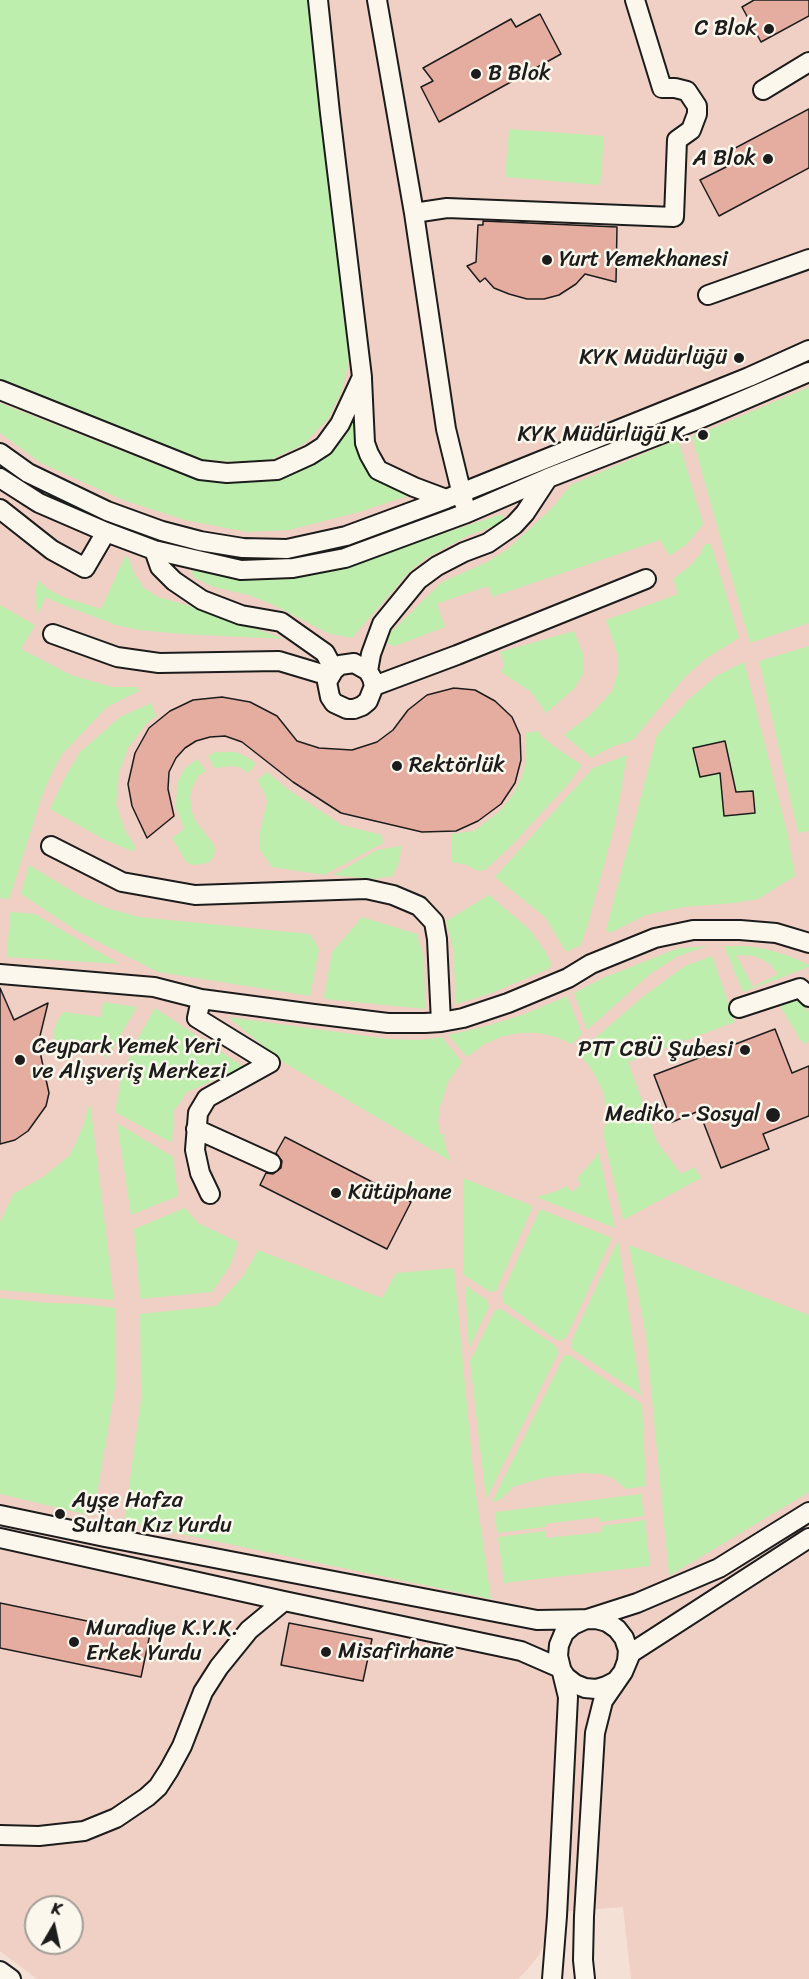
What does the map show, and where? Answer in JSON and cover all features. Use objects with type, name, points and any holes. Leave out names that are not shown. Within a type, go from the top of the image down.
[{"type":"street","points":[[318,0],[362,378],[365,443],[378,470],[414,488],[453,495]]},
{"type":"street","points":[[377,0],[414,213],[446,429],[453,495],[467,513]]},
{"type":"street","points":[[414,213],[447,208],[675,217],[677,140],[690,130],[697,114],[697,106],[687,91],[675,87],[662,88],[635,0]]},
{"type":"street","points":[[763,90],[809,62]]},
{"type":"street","points":[[708,295],[809,259]]},
{"type":"street","points":[[0,453],[28,473],[107,511],[162,531],[200,541],[243,548],[287,549],[346,536],[749,377],[809,350]]},
{"type":"street","points":[[0,478],[39,503],[154,550],[241,570],[292,568],[345,558],[467,513],[809,372]]},
{"type":"street","points":[[0,390],[200,470],[227,473],[277,470],[324,446],[340,424],[362,378]]},
{"type":"street","points":[[371,679],[362,666],[354,663],[340,665],[327,682],[330,697],[334,703],[347,709],[362,706],[368,701],[372,694],[372,654],[382,624],[418,580],[437,566],[488,543],[514,525],[525,513],[548,478]]},
{"type":"street","points":[[0,509],[52,550],[85,568],[106,532]]},
{"type":"street","points":[[154,550],[160,567],[174,581],[202,600],[241,615],[281,622],[325,653],[332,673]]},
{"type":"street","points":[[371,679],[457,655],[646,579]]},
{"type":"street","points":[[53,634],[117,657],[159,663],[279,661],[332,673]]},
{"type":"street","points":[[51,846],[122,882],[195,895],[366,889],[393,895],[419,906],[434,922],[437,939],[441,1022]]},
{"type":"street","points":[[0,974],[154,987],[201,999],[388,1023],[441,1022],[463,1018],[508,1003],[568,978],[591,964],[655,938],[693,930],[732,929],[776,933],[809,943]]},
{"type":"street","points":[[739,1008],[800,988],[809,998]]},
{"type":"street","points":[[201,999],[197,1018],[270,1063],[207,1098],[198,1113],[195,1150],[200,1173],[210,1194]]},
{"type":"street","points":[[196,1129],[271,1163]]},
{"type":"street","points":[[552,1979],[568,1697],[558,1656],[559,1645],[564,1634],[573,1625],[584,1620],[638,1603],[719,1568],[809,1512]]},
{"type":"street","points":[[0,1515],[537,1620],[596,1619],[607,1622],[624,1638],[628,1650],[627,1661],[616,1681],[596,1689],[585,1688],[566,1677],[560,1668],[521,1651],[0,1538]]},
{"type":"street","points":[[91,1558],[95,1535]]},
{"type":"street","points":[[585,1979],[584,1916],[595,1733],[603,1701],[623,1672],[631,1653],[809,1538]]},
{"type":"street","points":[[0,1835],[39,1836],[84,1831],[116,1818],[147,1797],[158,1787],[169,1770],[182,1746],[203,1692],[219,1667],[249,1630],[284,1601]]},
{"type":"street","points":[[0,1971],[11,1979]]},
{"type":"shaded area","points":[[0,0],[809,0],[809,1979],[631,1979],[623,1907],[549,1913],[544,1943],[539,1955],[518,1979],[37,1979],[0,1951]]},
{"type":"green space","points":[[0,0],[308,0],[345,296],[350,355],[342,390],[328,419],[304,444],[270,460],[235,462],[198,459],[0,382]]},
{"type":"green space","points":[[509,129],[604,136],[600,185],[505,177]]},
{"type":"green space","points":[[366,386],[375,468],[423,491],[359,512],[289,530],[247,532],[185,520],[123,500],[41,463],[0,433],[0,403],[193,479],[249,482],[289,471]]},
{"type":"green space","points":[[809,387],[809,623],[750,643],[692,437]]},
{"type":"green space","points":[[678,439],[703,524],[687,544],[669,556],[660,540],[492,597],[488,586],[437,604],[445,627],[395,646],[388,644],[387,636],[442,582],[487,562],[508,549],[553,507],[571,485]]},
{"type":"green space","points":[[502,514],[505,522],[469,535],[426,558],[409,572],[352,638],[330,634],[274,605],[249,595],[214,587],[193,577],[192,570],[261,579],[330,571]]},
{"type":"green space","points":[[705,544],[711,544],[739,638],[705,659],[684,678],[633,740],[612,747],[591,758],[564,735],[590,715],[612,691],[617,675],[617,653],[606,620],[678,594],[673,579],[691,565]]},
{"type":"green space","points":[[125,556],[128,557],[134,573],[144,588],[158,597],[207,611],[284,639],[139,630],[116,625],[46,597],[37,615],[35,594],[38,580],[48,589],[63,597],[101,609]]},
{"type":"green space","points":[[0,605],[35,625],[21,649],[71,675],[112,687],[137,687],[139,691],[107,707],[63,753],[43,793],[9,899],[0,898]]},
{"type":"green space","points":[[574,631],[584,657],[584,672],[574,689],[546,713],[531,692],[501,672],[504,664],[500,652]]},
{"type":"green space","points":[[809,646],[809,831],[798,833],[759,661]]},
{"type":"green space","points":[[744,662],[788,836],[795,876],[758,899],[684,907],[646,915],[610,933],[606,930],[657,735],[688,700],[716,676]]},
{"type":"green space","points":[[151,703],[156,716],[146,724],[128,748],[119,772],[116,805],[125,831],[135,846],[134,852],[103,839],[50,809],[80,752],[120,717]]},
{"type":"green space","points":[[539,731],[540,735],[582,765],[569,783],[513,844],[485,870],[478,871],[467,865],[451,862],[451,834],[474,831],[501,810],[512,796],[522,776],[526,761],[526,733]]},
{"type":"green space","points":[[216,752],[235,752],[256,764],[248,773],[234,766],[214,768],[208,756]]},
{"type":"green space","points":[[627,755],[615,824],[589,920],[581,945],[566,952],[545,917],[495,877],[593,768]]},
{"type":"green space","points":[[197,759],[206,771],[198,776],[193,786],[190,797],[192,812],[195,820],[214,845],[215,851],[208,863],[194,865],[187,863],[172,838],[184,829],[176,808],[177,783],[185,768]]},
{"type":"green space","points":[[267,772],[289,790],[342,825],[382,835],[383,843],[324,875],[272,867],[260,850],[259,835],[267,802],[257,780]]},
{"type":"green space","points":[[401,846],[400,859],[393,876],[374,879],[333,875],[377,850]]},
{"type":"green space","points":[[29,865],[80,896],[107,908],[139,917],[310,934],[319,949],[310,996],[158,972],[77,931],[21,894]]},
{"type":"green space","points":[[489,895],[529,929],[552,965],[548,969],[492,993],[456,1004],[453,949],[446,921]]},
{"type":"green space","points":[[10,912],[35,914],[120,964],[7,957]]},
{"type":"green space","points":[[362,917],[417,934],[424,958],[425,1009],[325,999],[332,952]]},
{"type":"green space","points":[[708,946],[678,956],[650,974],[587,1030],[574,993],[605,977],[679,948]]},
{"type":"green space","points":[[724,946],[766,949],[809,965],[809,967],[743,992]],"holes":[[[736,955],[755,956],[770,964],[778,974],[753,987]]]},
{"type":"green space","points":[[712,956],[735,1022],[628,1062],[657,1142],[681,1174],[694,1167],[701,1178],[623,1220],[603,1134],[606,1120],[604,1094],[591,1068],[581,1057],[595,1038],[645,995],[685,966]]},
{"type":"green space","points":[[567,996],[582,1034],[572,1044],[538,1033],[519,1033],[500,1037],[483,1045],[467,1057],[448,1035],[525,1014]]},
{"type":"green space","points":[[793,1000],[798,1001],[809,1012],[809,1041],[803,1044],[780,1006]]},
{"type":"green space","points":[[103,1002],[137,1007],[107,1058],[97,1050],[54,1045],[53,1032],[58,1019],[64,1012],[101,1017]]},
{"type":"green space","points":[[155,1008],[244,1067],[187,1092],[174,1111],[172,1143],[115,1112],[121,1079],[134,1045]]},
{"type":"green space","points":[[228,1017],[388,1039],[421,1040],[442,1037],[462,1062],[448,1082],[438,1122],[440,1134],[443,1134],[451,1161],[283,1062]]},
{"type":"green space","points":[[90,1102],[114,1300],[0,1290],[0,1222],[13,1194],[43,1177],[70,1155],[83,1126]]},
{"type":"green space","points":[[117,1123],[173,1157],[178,1196],[131,1215]]},
{"type":"green space","points":[[598,1150],[615,1228],[536,1197],[567,1186],[572,1192],[581,1185],[577,1178],[595,1158]]},
{"type":"green space","points":[[463,1178],[533,1206],[496,1291],[490,1292],[464,1275]]},
{"type":"green space","points":[[185,1208],[198,1223],[238,1242],[230,1266],[212,1292],[140,1299],[134,1229]]},
{"type":"green space","points":[[540,1209],[612,1238],[566,1338],[558,1341],[504,1303],[502,1294]]},
{"type":"green space","points":[[618,1240],[641,1395],[572,1349],[571,1342]]},
{"type":"green space","points":[[629,1245],[809,1315],[809,1492],[669,1576],[646,1337]]},
{"type":"green space","points":[[258,1250],[382,1298],[396,1273],[454,1268],[474,1481],[491,1599],[124,1522],[141,1399],[140,1314],[216,1306],[244,1275]]},
{"type":"green space","points":[[465,1285],[487,1300],[489,1306],[469,1349]]},
{"type":"green space","points":[[0,1298],[115,1308],[115,1388],[93,1516],[0,1494]]},
{"type":"green space","points":[[501,1309],[556,1346],[558,1353],[486,1500],[470,1361],[495,1310]]},
{"type":"green space","points":[[569,1355],[642,1404],[646,1486],[626,1489],[613,1478],[602,1474],[581,1473],[547,1477],[522,1484],[513,1487],[501,1499],[492,1502],[564,1356]]},
{"type":"green space","points":[[641,1494],[644,1516],[600,1522],[599,1517],[497,1533],[495,1512]]},
{"type":"green space","points":[[645,1520],[650,1566],[504,1583],[498,1537],[545,1531],[546,1538],[602,1532],[601,1526]]},
{"type":"building","name":"C Blok","points":[[754,0],[809,0],[809,16],[761,42],[742,7]]},
{"type":"building","name":"B Blok","points":[[540,14],[561,54],[439,122],[421,87],[433,81],[423,68],[511,19],[516,27]]},
{"type":"building","name":"A Blok","points":[[809,109],[809,168],[719,216],[700,180],[730,165],[724,154]]},
{"type":"building","name":"Yurt Yemekhanesi","points":[[483,221],[617,227],[616,282],[585,274],[576,284],[559,295],[544,299],[527,299],[494,288],[485,278],[480,282],[467,266],[476,262],[478,225],[483,225]]},
{"type":"building","name":"Rektörlük","points":[[454,688],[475,690],[495,701],[512,717],[520,735],[521,760],[515,783],[501,804],[478,821],[456,831],[422,832],[341,813],[293,782],[242,742],[225,736],[196,741],[176,758],[169,772],[168,789],[174,816],[147,838],[132,806],[128,784],[135,753],[149,728],[170,711],[193,700],[222,697],[250,702],[277,716],[297,741],[319,748],[352,750],[377,742],[393,730],[408,710],[427,695]]},
{"type":"building","points":[[725,741],[736,792],[753,791],[755,813],[724,816],[720,773],[700,777],[693,748]]},
{"type":"building","name":"Ceypark Yemek Yeri ve Alışveriş Merkezi","points":[[0,988],[14,1020],[48,1003],[40,1036],[40,1052],[49,1093],[46,1106],[28,1131],[15,1140],[0,1144]]},
{"type":"building","points":[[775,1029],[792,1073],[809,1066],[809,1116],[763,1134],[769,1149],[721,1168],[699,1111],[672,1122],[654,1075]]},
{"type":"building","name":"Kütüphane","points":[[285,1137],[411,1202],[387,1249],[260,1185],[266,1173],[273,1174],[281,1168],[282,1161],[276,1153]]},
{"type":"building","name":"Muradiye K.Y.K. Erkek Yurdu","points":[[0,1603],[150,1634],[141,1677],[0,1648]]},
{"type":"building","name":"Misafirhane","points":[[289,1623],[372,1639],[363,1681],[281,1665]]},
{"type":"place","name":"C Blok","points":[[769,29]]},
{"type":"place","name":"B Blok","points":[[476,74]]},
{"type":"place","name":"A Blok","points":[[768,159]]},
{"type":"place","name":"Yurt Yemekhanesi","points":[[547,260]]},
{"type":"place","name":"KYK Müdürlüğü","points":[[739,358]]},
{"type":"place","name":"KYK Müdürlüğü K.","points":[[703,435]]},
{"type":"place","name":"Rektörlük","points":[[397,766]]},
{"type":"place","name":"PTT CBÜ Şubesi","points":[[745,1050]]},
{"type":"place","name":"Ceypark Yemek Yeri ve Alışveriş Merkezi","points":[[20,1060]]},
{"type":"place","name":"Mediko - Sosyal","points":[[773,1115]]},
{"type":"place","name":"Kütüphane","points":[[336,1193]]},
{"type":"place","name":"Ayşe Hafza Sultan Kız Yurdu","points":[[60,1514]]},
{"type":"place","name":"Muradiye K.Y.K. Erkek Yurdu","points":[[74,1642]]},
{"type":"place","name":"Misafirhane","points":[[326,1652]]}]
